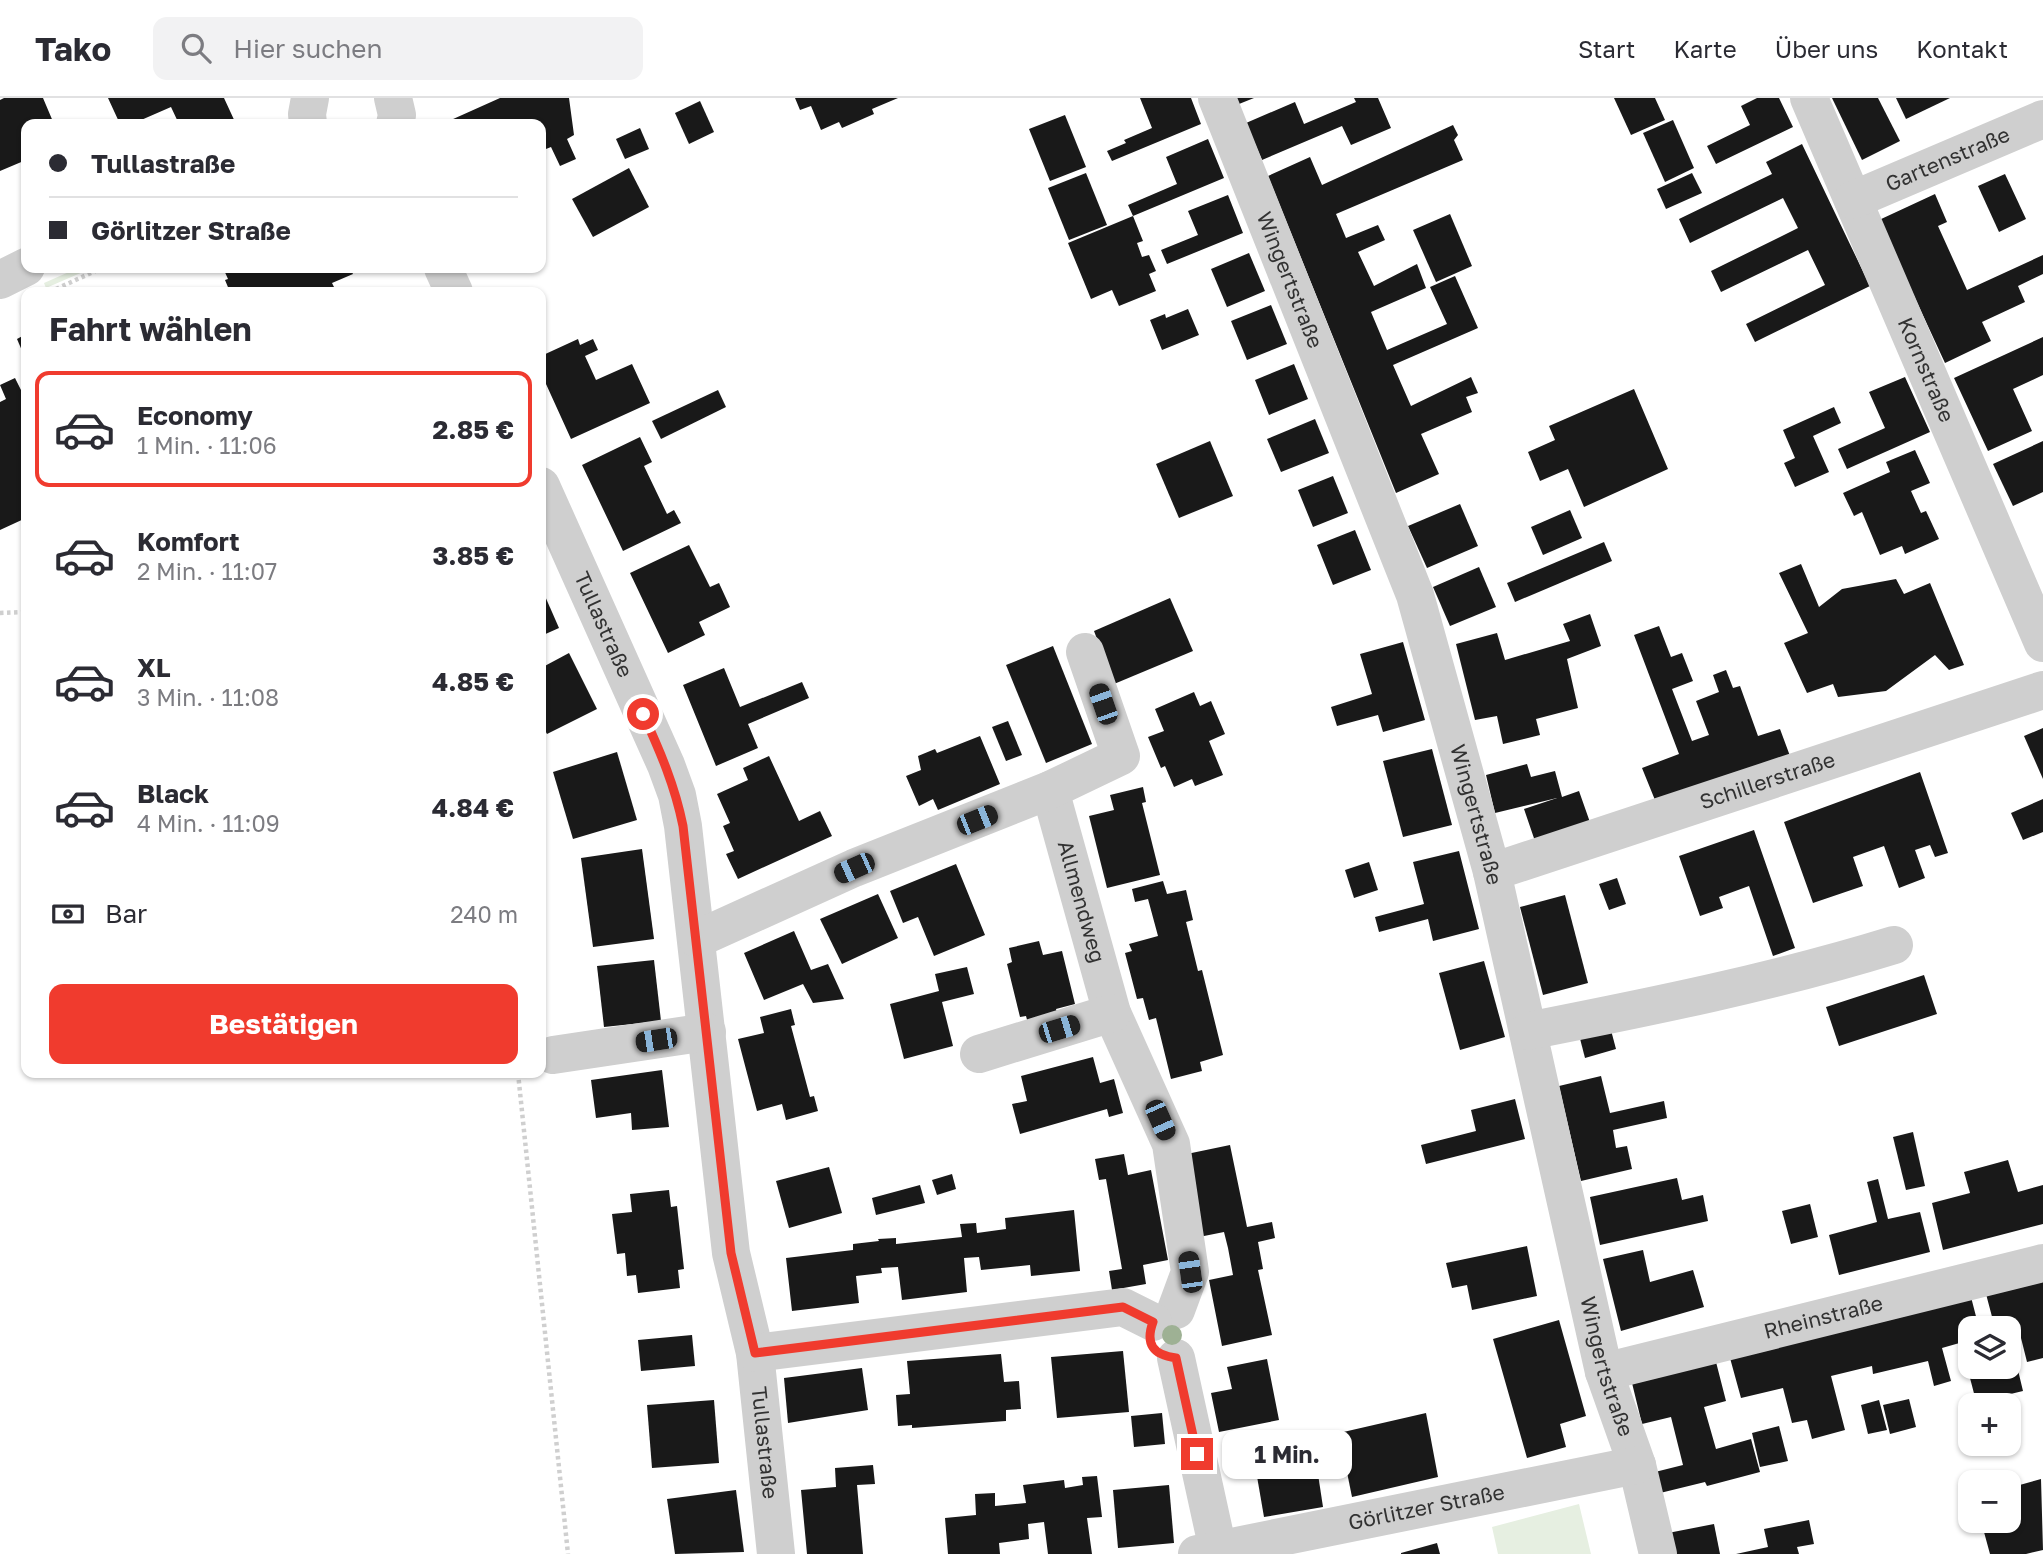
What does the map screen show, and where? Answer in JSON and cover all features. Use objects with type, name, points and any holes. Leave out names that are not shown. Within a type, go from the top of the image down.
[{"type":"street","name":"Wingertstraße","points":[[1217,98],[1415,594],[1492,872],[1604,1372],[1637,1465],[1658,1554]]},
{"type":"street","name":"Kornstraße","points":[[1809,98],[2043,643]]},
{"type":"street","name":"Gartenstraße","points":[[1853,200],[2043,119]]},
{"type":"street","points":[[0,280],[21,270]]},
{"type":"street","name":"Tullastraße","points":[[546,497],[666,765],[683,826],[731,1253],[755,1353],[776,1554]]},
{"type":"street","points":[[697,939],[854,868],[1050,790],[1121,756],[1085,652]]},
{"type":"street","name":"Schillerstraße","points":[[1492,872],[2043,690]]},
{"type":"street","name":"Allmendweg","points":[[1050,790],[1112,1013],[1171,1144],[1190,1272],[1164,1316]]},
{"type":"street","points":[[1528,1031],[1842,961],[1894,945]]},
{"type":"street","points":[[979,1054],[1112,1013]]},
{"type":"street","points":[[553,1055],[707,1032]]},
{"type":"street","name":"Rheinstraße","points":[[1604,1372],[2043,1263]]},
{"type":"street","points":[[755,1353],[1123,1307],[1164,1316]]},
{"type":"street","name":"Görlitzer Straße","points":[[1164,1316],[1149,1335],[1153,1348],[1163,1357],[1176,1358],[1207,1552],[1637,1465]]},
{"type":"path","points":[[60,287],[91,273]]},
{"type":"path","points":[[0,613],[21,612]]},
{"type":"path","points":[[519,1078],[568,1554]]},
{"type":"shaded area","points":[[67,273],[80,273],[48,287],[44,283]]},
{"type":"shaded area","points":[[1579,1504],[1591,1554],[1498,1554],[1492,1527]]},
{"type":"building","points":[[43,98],[52,119],[21,119],[21,162],[0,171],[0,100]]},
{"type":"building","points":[[108,98],[224,98],[234,119],[177,119],[171,107],[143,119],[118,119]]},
{"type":"building","points":[[500,98],[569,98],[574,135],[567,139],[576,159],[560,166],[551,147],[546,149],[546,119],[453,119]]},
{"type":"building","points":[[795,98],[898,98],[872,109],[874,114],[842,128],[839,122],[821,130],[811,106],[800,110]]},
{"type":"building","points":[[1140,98],[1191,98],[1201,124],[1112,161],[1107,151],[1152,128]]},
{"type":"building","points":[[1236,98],[1254,98],[1239,104]]},
{"type":"building","points":[[1354,98],[1378,98],[1391,128],[1351,145],[1342,126],[1262,160],[1246,123],[1295,102],[1304,124],[1356,102]]},
{"type":"building","points":[[1614,98],[1655,98],[1665,120],[1631,135]]},
{"type":"building","points":[[1757,98],[1779,98],[1793,127],[1716,164],[1707,146],[1750,125],[1741,106]]},
{"type":"building","points":[[1832,98],[1878,98],[1900,141],[1862,160]]},
{"type":"building","points":[[1896,98],[1950,98],[1906,119]]},
{"type":"building","points":[[700,101],[714,132],[689,144],[675,113]]},
{"type":"building","points":[[1065,115],[1086,167],[1050,181],[1029,129]]},
{"type":"building","points":[[1673,120],[1694,168],[1665,182],[1643,133]]},
{"type":"building","points":[[1453,125],[1458,135],[1454,140],[1463,160],[1336,214],[1346,238],[1378,225],[1385,240],[1358,252],[1374,286],[1417,264],[1426,288],[1371,312],[1387,350],[1447,324],[1430,287],[1455,276],[1478,328],[1393,365],[1411,406],[1471,377],[1478,393],[1466,397],[1472,412],[1421,434],[1439,474],[1396,493],[1268,176],[1310,157],[1322,185]]},
{"type":"building","points":[[640,128],[649,149],[625,159],[616,139]]},
{"type":"building","points":[[1208,139],[1224,178],[1133,216],[1128,205],[1177,184],[1166,157]]},
{"type":"building","points":[[1802,144],[1870,286],[1755,342],[1746,324],[1825,285],[1808,250],[1721,292],[1711,271],[1798,228],[1783,198],[1690,243],[1679,219],[1772,174],[1766,162]]},
{"type":"building","points":[[629,168],[649,207],[593,237],[572,199]]},
{"type":"building","points":[[1086,173],[1107,225],[1069,240],[1048,188]]},
{"type":"building","points":[[1692,173],[1702,193],[1666,209],[1657,189]]},
{"type":"building","points":[[2005,174],[2026,219],[1999,232],[1978,186]]},
{"type":"building","points":[[1935,194],[1947,222],[1938,226],[1967,290],[2043,255],[2043,274],[2018,286],[2025,302],[1982,322],[1991,341],[1945,363],[1879,220]]},
{"type":"building","points":[[1228,195],[1243,233],[1167,264],[1161,250],[1198,235],[1188,211]]},
{"type":"building","points":[[1450,214],[1472,266],[1436,282],[1413,230]]},
{"type":"building","points":[[1133,216],[1143,241],[1137,243],[1142,257],[1149,255],[1156,271],[1149,274],[1156,291],[1119,306],[1112,290],[1091,299],[1068,243]]},
{"type":"building","points":[[1249,253],[1265,291],[1227,307],[1211,269]]},
{"type":"building","points":[[225,273],[353,274],[332,283],[334,287],[228,287],[225,280],[228,279]]},
{"type":"building","points":[[1271,305],[1287,344],[1247,360],[1231,321]]},
{"type":"building","points":[[1188,309],[1199,335],[1162,350],[1150,320],[1165,314],[1166,318]]},
{"type":"building","points":[[2043,337],[2043,375],[2013,389],[2032,431],[1988,451],[1954,378]]},
{"type":"building","points":[[578,339],[580,345],[593,339],[598,350],[585,356],[596,380],[632,364],[650,403],[571,439],[546,384],[546,354]]},
{"type":"building","points":[[1294,364],[1308,399],[1269,415],[1255,380]]},
{"type":"building","points":[[1905,377],[1930,432],[1847,469],[1838,449],[1885,428],[1869,392]]},
{"type":"building","points":[[15,378],[21,390],[21,520],[0,530],[0,402],[6,399],[0,385]]},
{"type":"building","points":[[1634,389],[1668,469],[1584,507],[1568,469],[1540,481],[1528,452],[1555,440],[1549,426]]},
{"type":"building","points":[[718,390],[726,407],[661,439],[652,421]]},
{"type":"building","points":[[1834,407],[1841,423],[1813,436],[1829,472],[1795,487],[1784,463],[1795,458],[1783,430]]},
{"type":"building","points":[[1315,419],[1329,453],[1281,472],[1267,439]]},
{"type":"building","points":[[640,437],[652,462],[644,466],[667,514],[674,510],[681,523],[623,551],[582,465]]},
{"type":"building","points":[[1210,441],[1233,496],[1179,518],[1156,464]]},
{"type":"building","points":[[2043,441],[2043,492],[2013,506],[1993,464]]},
{"type":"building","points":[[1915,450],[1930,483],[1911,491],[1921,513],[1926,511],[1939,539],[1905,554],[1902,546],[1880,555],[1862,512],[1854,516],[1843,493],[1890,472],[1886,462]]},
{"type":"building","points":[[1333,476],[1348,513],[1313,527],[1298,490]]},
{"type":"building","points":[[1460,504],[1478,546],[1427,568],[1408,526]]},
{"type":"building","points":[[1570,510],[1582,538],[1543,555],[1531,527]]},
{"type":"building","points":[[1355,530],[1371,570],[1333,585],[1317,545]]},
{"type":"building","points":[[1604,542],[1612,561],[1515,602],[1507,583]]},
{"type":"building","points":[[689,545],[710,587],[719,583],[730,607],[699,622],[705,635],[668,653],[630,573]]},
{"type":"building","points":[[1801,564],[1819,607],[1842,589],[1896,579],[1904,594],[1930,583],[1964,665],[1949,670],[1935,655],[1886,691],[1838,697],[1833,684],[1807,693],[1784,643],[1808,633],[1779,573]]},
{"type":"building","points":[[1479,567],[1496,607],[1450,626],[1433,587]]},
{"type":"building","points":[[546,598],[559,628],[546,634]]},
{"type":"building","points":[[1170,598],[1193,651],[1114,684],[1094,631]]},
{"type":"building","points":[[1590,614],[1601,646],[1567,659],[1578,708],[1536,719],[1540,735],[1503,744],[1497,716],[1475,720],[1456,644],[1497,633],[1505,660],[1570,641],[1563,624]]},
{"type":"building","points":[[1659,626],[1671,657],[1682,653],[1693,681],[1672,689],[1692,741],[1709,735],[1696,701],[1719,692],[1713,675],[1726,670],[1733,688],[1740,686],[1758,736],[1780,729],[1790,756],[1657,805],[1642,768],[1679,754],[1634,635]]},
{"type":"building","points":[[1403,642],[1425,720],[1383,732],[1378,715],[1337,726],[1331,707],[1372,694],[1360,654]]},
{"type":"building","points":[[1053,646],[1092,744],[1046,763],[1006,665]]},
{"type":"building","points":[[569,653],[597,709],[547,734],[546,732],[546,665]]},
{"type":"building","points":[[724,668],[740,707],[802,682],[809,698],[748,724],[758,748],[716,766],[683,685]]},
{"type":"building","points":[[1194,692],[1200,706],[1211,701],[1225,734],[1209,741],[1223,775],[1195,786],[1192,779],[1174,787],[1165,766],[1161,768],[1148,737],[1164,731],[1155,709]]},
{"type":"building","points":[[1008,721],[1022,755],[1006,761],[992,727]]},
{"type":"building","points":[[2043,728],[2043,779],[2024,736]]},
{"type":"building","points":[[980,736],[1000,784],[938,810],[933,799],[919,806],[906,776],[921,770],[918,756],[935,749],[937,753]]},
{"type":"building","points":[[1432,749],[1452,825],[1403,837],[1383,761]]},
{"type":"building","points":[[617,752],[637,820],[573,839],[553,772]]},
{"type":"building","points":[[769,756],[799,821],[820,811],[832,836],[738,879],[726,854],[734,851],[723,826],[730,823],[717,794],[748,780],[743,768]]},
{"type":"building","points":[[1527,764],[1531,777],[1555,771],[1562,797],[1579,791],[1592,828],[1537,847],[1524,809],[1557,798],[1495,813],[1486,775]]},
{"type":"building","points":[[1920,772],[1948,853],[1935,857],[1930,845],[1915,850],[1925,878],[1899,888],[1884,846],[1853,857],[1863,886],[1813,903],[1784,822]]},
{"type":"building","points":[[1143,787],[1146,802],[1142,803],[1160,875],[1107,888],[1089,816],[1114,810],[1110,795]]},
{"type":"building","points":[[2043,799],[2043,832],[2023,840],[2011,813]]},
{"type":"building","points":[[1754,830],[1795,948],[1773,956],[1749,886],[1719,897],[1723,908],[1700,916],[1679,856]]},
{"type":"building","points":[[642,849],[654,939],[593,947],[581,858]]},
{"type":"building","points":[[1459,851],[1479,929],[1433,941],[1428,919],[1379,932],[1375,917],[1424,904],[1413,862]]},
{"type":"building","points":[[1369,862],[1378,890],[1354,898],[1345,870]]},
{"type":"building","points":[[956,864],[985,935],[934,956],[918,917],[903,923],[890,891]]},
{"type":"building","points":[[1617,878],[1626,904],[1609,910],[1599,884]]},
{"type":"building","points":[[1163,881],[1167,894],[1186,890],[1193,920],[1186,922],[1198,971],[1202,970],[1223,1055],[1200,1062],[1202,1071],[1171,1079],[1156,1018],[1149,1020],[1143,998],[1137,999],[1125,953],[1132,951],[1129,944],[1158,936],[1148,899],[1135,902],[1132,889]]},
{"type":"building","points":[[878,894],[898,938],[842,964],[820,919]]},
{"type":"building","points":[[1565,895],[1588,983],[1543,995],[1520,907]]},
{"type":"building","points":[[794,931],[811,970],[828,964],[844,999],[813,1003],[803,984],[764,1000],[744,953]]},
{"type":"building","points":[[1039,941],[1043,955],[1062,951],[1075,1004],[1056,1009],[1060,1024],[1030,1031],[1026,1016],[1020,1017],[1007,964],[1012,962],[1009,948]]},
{"type":"building","points":[[654,960],[661,1021],[604,1027],[597,966]]},
{"type":"building","points":[[1484,961],[1505,1037],[1460,1050],[1439,973]]},
{"type":"building","points":[[967,967],[974,994],[942,1002],[953,1046],[904,1059],[890,1004],[939,991],[935,974]]},
{"type":"building","points":[[1924,975],[1937,1014],[1839,1046],[1826,1007]]},
{"type":"building","points":[[791,1009],[795,1025],[791,1026],[810,1097],[814,1096],[818,1111],[786,1120],[782,1104],[757,1111],[738,1039],[764,1033],[760,1017]]},
{"type":"building","points":[[1608,1019],[1616,1049],[1585,1058],[1577,1027]]},
{"type":"building","points":[[1093,1057],[1100,1083],[1114,1079],[1123,1113],[1109,1117],[1107,1109],[1020,1134],[1012,1104],[1027,1101],[1021,1076]]},
{"type":"building","points":[[662,1070],[669,1127],[632,1130],[631,1113],[596,1118],[591,1080]]},
{"type":"building","points":[[1601,1076],[1610,1113],[1664,1101],[1667,1118],[1613,1130],[1616,1148],[1627,1146],[1632,1169],[1581,1181],[1559,1086]]},
{"type":"building","points":[[1515,1099],[1525,1139],[1426,1164],[1421,1145],[1476,1131],[1471,1110]]},
{"type":"building","points":[[1913,1132],[1925,1186],[1906,1190],[1893,1137]]},
{"type":"building","points":[[1230,1145],[1247,1227],[1272,1222],[1275,1238],[1258,1242],[1263,1269],[1258,1270],[1272,1335],[1222,1346],[1209,1280],[1233,1275],[1228,1248],[1224,1232],[1199,1237],[1182,1155]]},
{"type":"building","points":[[1124,1154],[1128,1175],[1151,1170],[1168,1260],[1143,1265],[1146,1284],[1112,1290],[1109,1271],[1122,1269],[1106,1179],[1099,1180],[1095,1159]]},
{"type":"building","points":[[2008,1160],[2018,1192],[2043,1185],[2043,1224],[1943,1250],[1932,1203],[1970,1193],[1964,1172]]},
{"type":"building","points":[[829,1167],[842,1213],[789,1228],[776,1181]]},
{"type":"building","points":[[952,1174],[956,1189],[937,1195],[932,1180]]},
{"type":"building","points":[[1677,1178],[1682,1200],[1703,1195],[1708,1221],[1600,1245],[1590,1197]]},
{"type":"building","points":[[1878,1179],[1888,1219],[1920,1212],[1930,1252],[1839,1275],[1829,1235],[1877,1222],[1867,1182]]},
{"type":"building","points":[[920,1185],[925,1203],[876,1215],[872,1198]]},
{"type":"building","points":[[669,1190],[671,1207],[677,1206],[684,1269],[678,1270],[680,1288],[638,1293],[636,1275],[627,1276],[625,1253],[617,1254],[612,1214],[632,1212],[630,1194]]},
{"type":"building","points":[[1810,1204],[1818,1237],[1791,1244],[1782,1211]]},
{"type":"building","points":[[1074,1210],[1080,1271],[1031,1276],[1030,1265],[981,1270],[979,1257],[964,1258],[967,1292],[902,1300],[898,1267],[881,1268],[882,1273],[856,1276],[859,1303],[792,1311],[786,1258],[853,1250],[853,1244],[879,1241],[878,1239],[896,1238],[896,1244],[962,1237],[960,1224],[976,1223],[977,1233],[1006,1229],[1005,1218]]},
{"type":"building","points":[[1527,1246],[1537,1296],[1472,1310],[1467,1285],[1452,1288],[1446,1263]]},
{"type":"building","points":[[1643,1250],[1650,1282],[1693,1270],[1704,1307],[1621,1331],[1603,1259]]},
{"type":"building","points":[[2043,1279],[2043,1358],[2027,1362],[2021,1338],[2021,1316],[1992,1316],[1986,1294]]},
{"type":"building","points":[[1971,1297],[1976,1316],[1958,1316],[1958,1343],[1942,1348],[1951,1381],[1934,1386],[1928,1361],[1873,1374],[1872,1366],[1831,1376],[1845,1430],[1812,1439],[1807,1420],[1792,1423],[1783,1388],[1741,1398],[1730,1358]]},
{"type":"building","points":[[1559,1320],[1586,1416],[1560,1424],[1566,1447],[1527,1458],[1493,1339]]},
{"type":"building","points":[[692,1335],[695,1366],[641,1371],[638,1340]]},
{"type":"building","points":[[1123,1351],[1129,1412],[1057,1418],[1051,1357]]},
{"type":"building","points":[[1001,1354],[1004,1382],[1019,1381],[1021,1409],[1006,1410],[1006,1421],[912,1428],[912,1425],[898,1426],[896,1395],[910,1394],[907,1361]]},
{"type":"building","points":[[1267,1359],[1279,1420],[1219,1432],[1211,1393],[1232,1389],[1227,1367]]},
{"type":"building","points":[[1716,1362],[1726,1401],[1704,1407],[1716,1449],[1751,1439],[1760,1472],[1707,1486],[1705,1482],[1656,1494],[1651,1473],[1683,1465],[1671,1417],[1642,1424],[1632,1383]]},
{"type":"building","points":[[862,1368],[868,1410],[788,1423],[784,1378]]},
{"type":"building","points":[[1970,1379],[2020,1379],[2023,1391],[2015,1393],[1974,1393]]},
{"type":"building","points":[[1909,1399],[1916,1427],[1890,1434],[1883,1405]]},
{"type":"building","points":[[714,1400],[719,1463],[652,1468],[647,1405]]},
{"type":"building","points":[[1879,1400],[1887,1430],[1868,1434],[1861,1405]]},
{"type":"building","points":[[1162,1413],[1165,1444],[1134,1447],[1131,1416]]},
{"type":"building","points":[[1426,1413],[1438,1477],[1352,1497],[1339,1433]]},
{"type":"building","points":[[1779,1426],[1788,1461],[1760,1467],[1752,1433]]},
{"type":"building","points":[[1314,1448],[1323,1507],[1264,1517],[1254,1459]]},
{"type":"building","points":[[873,1465],[875,1484],[857,1485],[863,1554],[807,1554],[801,1490],[836,1487],[835,1468]]},
{"type":"building","points":[[1097,1476],[1102,1517],[1087,1518],[1092,1554],[1048,1554],[1044,1522],[1028,1524],[1029,1539],[999,1543],[1000,1554],[948,1554],[945,1518],[976,1515],[975,1494],[995,1493],[995,1506],[1026,1503],[1023,1485],[1064,1480],[1065,1488],[1083,1485],[1082,1477]]},
{"type":"building","points":[[2041,1479],[2043,1550],[2026,1554],[1990,1554],[1984,1533],[2021,1533],[2021,1485]]},
{"type":"building","points":[[1169,1485],[1174,1543],[1118,1548],[1113,1490]]},
{"type":"building","points":[[736,1490],[744,1552],[675,1554],[667,1499]]},
{"type":"building","points":[[1809,1520],[1814,1544],[1797,1547],[1799,1554],[1736,1554],[1768,1547],[1764,1529]]},
{"type":"building","points":[[1714,1524],[1720,1554],[1672,1554],[1668,1533]]},
{"type":"building","points":[[1437,1543],[1440,1554],[1401,1554],[1401,1553]]},
{"type":"route","points":[[643,714],[677,795],[683,826],[731,1253],[755,1353],[1123,1307],[1153,1322],[1149,1335],[1153,1348],[1163,1357],[1176,1358],[1197,1454]]}]
